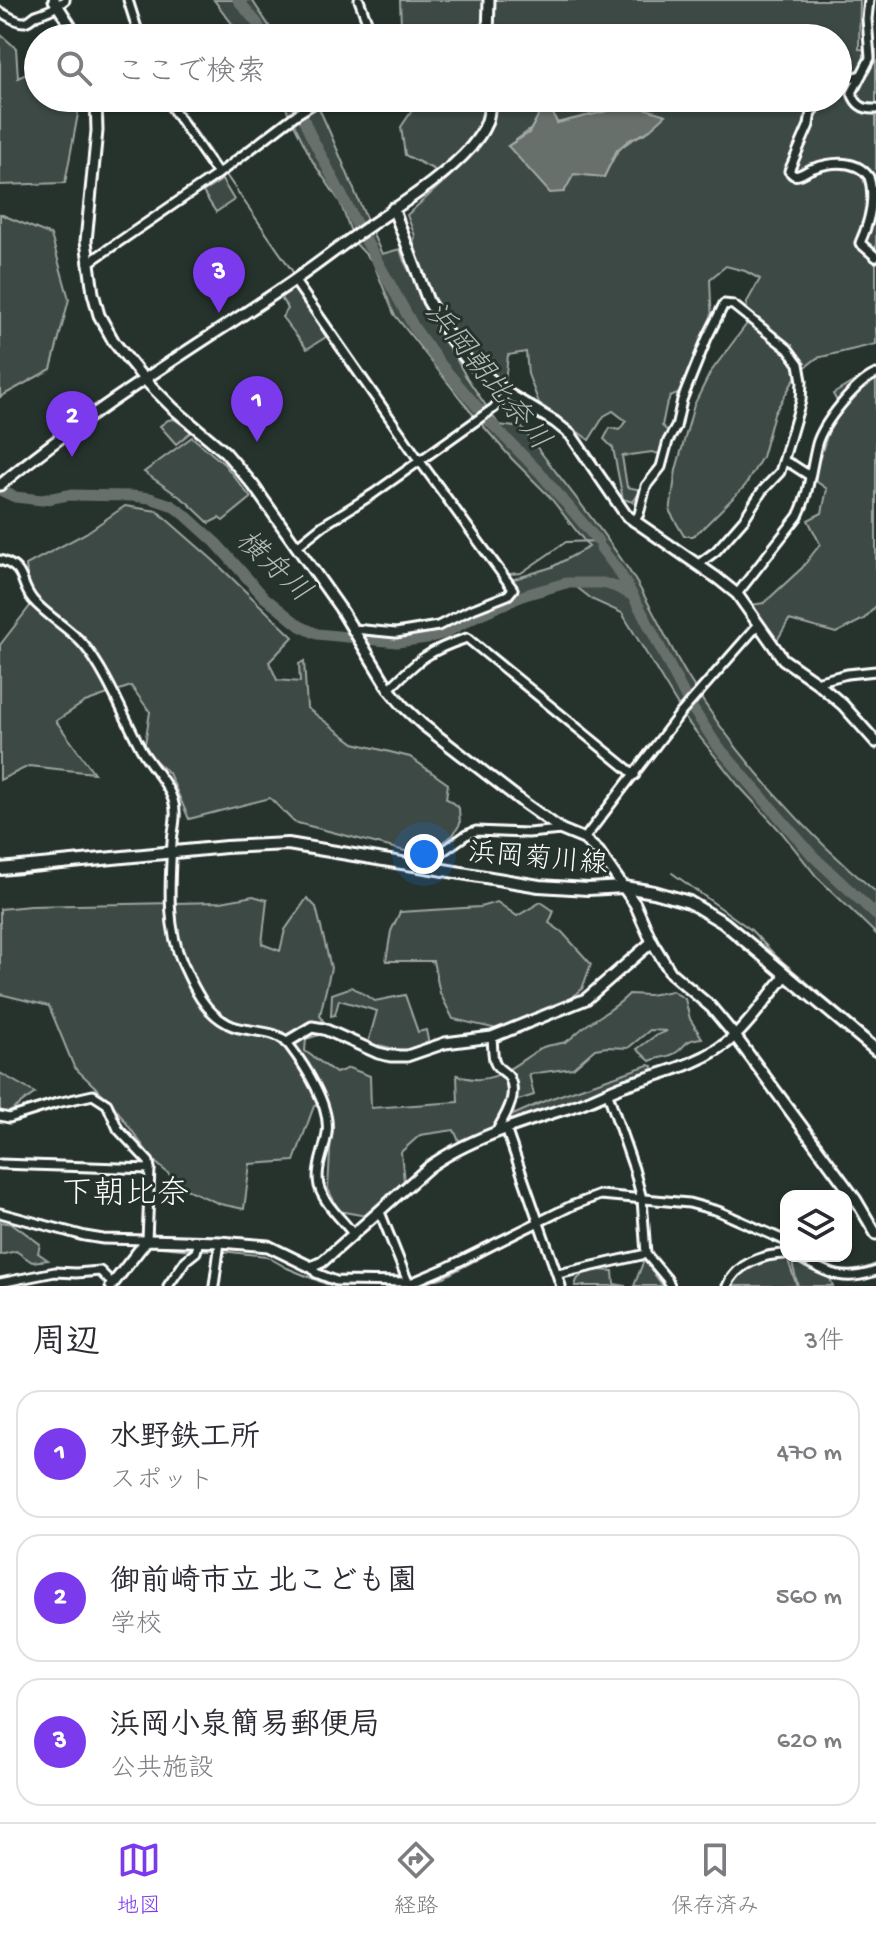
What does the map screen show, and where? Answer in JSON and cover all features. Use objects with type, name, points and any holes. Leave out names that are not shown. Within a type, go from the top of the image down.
[{"type":"main road","name":"浜岡菊川線","points":[[0,869],[288,844],[539,886],[588,889],[624,887],[654,892],[689,902],[724,923],[876,1050]]},
{"type":"street","points":[[128,0],[136,24]]},
{"type":"street","points":[[359,0],[368,24]]},
{"type":"street","points":[[488,24],[489,0]]},
{"type":"street","points":[[869,0],[867,19],[873,48],[852,93],[855,102],[862,108],[876,109]]},
{"type":"street","points":[[0,12],[27,22],[59,2],[71,24]]},
{"type":"street","points":[[852,78],[861,75]]},
{"type":"street","points":[[96,112],[86,241],[99,315],[114,342],[144,379],[225,452],[253,485],[354,629],[389,689],[404,707],[524,803],[562,830],[584,839],[599,852],[635,904],[652,942],[671,973],[711,1007],[735,1036],[856,1200],[876,1234]]},
{"type":"street","points":[[176,112],[221,171]]},
{"type":"street","points":[[88,263],[300,112]]},
{"type":"street","points":[[3,478],[15,473],[144,379],[297,278],[428,184],[471,146],[485,129],[489,112]]},
{"type":"street","points":[[811,112],[809,125],[789,171],[798,176],[838,163],[859,167],[871,182],[875,201],[860,243],[876,257]]},
{"type":"street","points":[[393,208],[437,318],[467,360],[507,393],[571,435],[626,515],[737,594],[783,659],[843,705],[876,742]]},
{"type":"street","points":[[297,278],[513,589],[508,595],[438,626],[396,633],[354,629]]},
{"type":"street","points":[[634,522],[646,486],[661,467],[682,400],[707,338],[724,304],[733,305],[788,349],[799,364],[801,401],[780,472],[716,551],[697,565]]},
{"type":"street","points":[[737,594],[804,505],[823,430],[847,398],[876,374]]},
{"type":"street","points":[[296,547],[494,408],[507,393]]},
{"type":"street","points":[[784,461],[810,476]]},
{"type":"street","points":[[0,560],[19,571],[34,601],[84,645],[99,667],[143,753],[173,799],[176,813],[171,897],[174,940],[192,985],[207,1008],[230,1026],[268,1033],[287,1042],[318,1092],[327,1121],[328,1132],[318,1173],[320,1189],[354,1235]]},
{"type":"street","points":[[584,839],[679,715],[758,625]]},
{"type":"street","points":[[389,689],[421,658],[438,647],[467,638],[635,775]]},
{"type":"street","points":[[816,682],[876,671]]},
{"type":"street","points":[[427,867],[461,838],[476,831],[528,833],[562,830]]},
{"type":"street","points":[[287,1042],[312,1027],[324,1029],[378,1053],[407,1056],[445,1043],[492,1037],[586,999],[652,942]]},
{"type":"street","points":[[311,1267],[322,1262],[445,1155],[542,1115],[578,1105],[607,1091],[712,1053],[735,1036],[786,975]]},
{"type":"street","points":[[492,1037],[495,1062],[507,1073],[512,1085],[512,1100],[494,1134]]},
{"type":"street","points":[[607,1091],[642,1199],[646,1254],[670,1286]]},
{"type":"street","points":[[0,1116],[9,1118],[93,1095],[107,1104],[118,1129],[149,1162],[150,1169],[147,1240],[112,1285],[100,1271],[55,1272],[0,1283]]},
{"type":"street","points":[[506,1129],[561,1286]]},
{"type":"street","points":[[0,1164],[150,1169]]},
{"type":"street","points":[[0,1213],[103,1239],[219,1247],[268,1246],[311,1267],[335,1284],[412,1283],[593,1196],[614,1195],[689,1203],[718,1211],[780,1238]]},
{"type":"street","points":[[852,1202],[856,1200]]},
{"type":"street","points":[[380,1212],[412,1283]]},
{"type":"street","points":[[168,1286],[198,1246]]},
{"type":"street","points":[[214,1286],[219,1247]]},
{"type":"street","points":[[558,1274],[646,1254]]},
{"type":"street","points":[[727,1286],[735,1271],[748,1263],[780,1255]]},
{"type":"street","points":[[807,1262],[846,1277],[859,1277],[876,1271]]},
{"type":"shaded area","points":[[214,0],[252,0],[268,24],[232,24]]},
{"type":"shaded area","points":[[400,0],[860,0],[859,49],[876,50],[876,344],[817,358],[798,373],[774,414],[762,457],[745,486],[704,527],[693,536],[684,536],[670,512],[676,470],[694,405],[710,373],[746,325],[747,302],[760,279],[726,266],[710,279],[712,326],[680,393],[670,397],[666,406],[662,426],[670,433],[659,454],[622,456],[627,487],[641,490],[633,502],[623,499],[613,448],[604,439],[610,428],[619,430],[626,421],[613,411],[604,416],[589,440],[539,403],[528,374],[526,352],[508,355],[505,382],[482,366],[451,333],[431,300],[410,256],[415,236],[407,215],[449,177],[405,155],[401,127],[411,112],[540,112],[531,129],[508,146],[574,174],[604,177],[620,149],[647,132],[637,112],[852,112],[852,24],[401,24]]},
{"type":"shaded area","points":[[0,34],[16,48],[18,78],[24,75],[24,112],[78,114],[65,183],[0,185]]},
{"type":"shaded area","points":[[288,112],[320,112],[382,254],[400,249],[465,375],[499,425],[522,428],[606,537],[640,588],[688,677],[727,735],[798,819],[876,892],[876,934],[817,877],[687,721],[622,613],[593,600],[574,585],[519,594],[511,580],[552,567],[589,547],[549,496],[471,412],[394,314],[373,262],[355,243],[340,202],[313,162]]},
{"type":"shaded area","points":[[540,112],[552,112],[557,123],[603,112],[656,112],[666,115],[647,132],[629,140],[617,150],[604,177],[574,174],[564,192],[550,193],[508,146],[529,133]]},
{"type":"shaded area","points":[[552,112],[603,112],[557,123]]},
{"type":"shaded area","points":[[222,180],[234,200],[216,212],[203,192]]},
{"type":"shaded area","points":[[0,214],[51,235],[69,299],[51,369],[0,397]]},
{"type":"shaded area","points":[[293,285],[326,337],[307,349],[282,317],[288,309],[279,295]]},
{"type":"shaded area","points":[[876,371],[876,606],[864,619],[836,633],[789,620],[775,644],[751,605],[764,603],[802,568],[820,544],[808,520],[822,513],[827,489],[813,479],[829,430],[842,410],[833,394]]},
{"type":"shaded area","points":[[174,419],[192,431],[176,444],[160,426]]},
{"type":"shaded area","points":[[192,437],[224,464],[251,498],[223,521],[219,518],[209,523],[187,502],[144,472]]},
{"type":"shaded area","points":[[125,506],[157,511],[293,637],[269,662],[277,680],[300,682],[299,664],[304,661],[307,708],[354,743],[410,757],[448,784],[446,798],[459,808],[460,824],[453,835],[424,856],[294,822],[270,798],[189,819],[169,773],[144,750],[150,712],[131,686],[85,702],[56,721],[94,773],[29,766],[0,780],[0,645],[30,606],[26,565],[86,533]]},
{"type":"shaded area","points":[[253,896],[267,900],[262,944],[280,951],[285,930],[307,898],[316,907],[331,968],[320,1015],[329,1032],[306,1039],[305,1051],[336,1073],[349,1068],[370,1076],[371,1108],[458,1102],[457,1075],[481,1079],[502,1073],[541,1048],[568,1041],[629,994],[672,991],[685,999],[690,1019],[702,1038],[690,1041],[671,1055],[650,1061],[637,1049],[667,1031],[650,1030],[628,1048],[595,1049],[573,1068],[529,1074],[534,1095],[515,1101],[513,1115],[549,1099],[648,1065],[653,1066],[652,1072],[459,1141],[454,1130],[420,1135],[401,1152],[404,1181],[366,1216],[339,1211],[328,1189],[331,1133],[324,1096],[314,1106],[294,1161],[250,1164],[244,1209],[220,1204],[186,1189],[154,1161],[111,1102],[74,1067],[49,1006],[0,994],[0,909],[221,902]]},
{"type":"shaded area","points":[[497,902],[517,916],[541,902],[554,911],[549,923],[562,932],[591,964],[582,989],[519,1034],[453,1019],[440,993],[433,961],[386,961],[391,931],[400,912],[480,907]]},
{"type":"shaded area","points":[[352,987],[375,1001],[405,995],[418,1032],[426,1030],[429,1045],[404,1051],[379,1045],[374,1050],[367,1047],[377,1011],[339,1000],[335,1015],[331,1016],[332,994]]},
{"type":"shaded area","points":[[0,1073],[35,1093],[7,1114],[0,1113]]},
{"type":"shaded area","points":[[0,1222],[13,1224],[40,1244],[38,1253],[48,1260],[32,1262],[16,1251],[0,1255]]},
{"type":"shaded area","points":[[770,1258],[780,1258],[780,1262],[788,1262],[797,1286],[732,1286],[740,1274]]},
{"type":"shaded area","points":[[644,1260],[663,1286],[634,1286]]},
{"type":"shaded area","points":[[792,1262],[829,1276],[833,1286],[798,1286]]},
{"type":"shaded area","points":[[597,1270],[613,1271],[614,1284],[626,1286],[575,1286],[580,1276]]},
{"type":"waterway","points":[[133,0],[141,24]]},
{"type":"waterway","name":"浜岡朝比奈川","points":[[238,0],[258,24]]},
{"type":"waterway","points":[[183,112],[295,275]]},
{"type":"waterway","name":"浜岡朝比奈川","points":[[301,112],[355,221],[415,329],[490,422],[541,474],[598,541]]},
{"type":"waterway","points":[[299,280],[421,455]]},
{"type":"waterway","points":[[425,460],[509,574],[521,573],[566,542],[598,541],[601,548]]},
{"type":"waterway","name":"横舟川","points":[[0,490],[15,497],[42,500],[68,495],[132,496],[171,505],[216,543],[264,597],[300,626],[317,634],[397,642],[427,638],[445,633],[525,595],[566,583],[603,583],[632,595]]},
{"type":"waterway","name":"浜岡朝比奈川","points":[[601,548],[620,573],[687,700],[716,744],[813,856],[876,915]]},
{"type":"waterway","points":[[835,704],[876,750]]},
{"type":"waterway","points":[[672,873],[750,929],[776,956],[876,1041]]},
{"type":"waterway","points":[[681,1206],[714,1215],[780,1244]]},
{"type":"waterway","points":[[544,1224],[577,1207]]},
{"type":"waterway","points":[[33,1225],[80,1241],[137,1245]]},
{"type":"waterway","points":[[405,1286],[444,1277],[538,1227]]},
{"type":"waterway","points":[[150,1246],[192,1250]]},
{"type":"waterway","points":[[198,1250],[216,1250]]},
{"type":"waterway","points":[[222,1251],[266,1256],[326,1284],[346,1286]]},
{"type":"waterway","points":[[818,1262],[847,1271],[876,1264]]},
{"type":"place","name":"浜岡小泉簡易郵便局","points":[[219,313]]},
{"type":"place","name":"水野鉄工所","points":[[257,442]]},
{"type":"place","name":"御前崎市立 北こども園","points":[[72,457]]},
{"type":"district","name":"下朝比奈","points":[[125,1191]]}]
